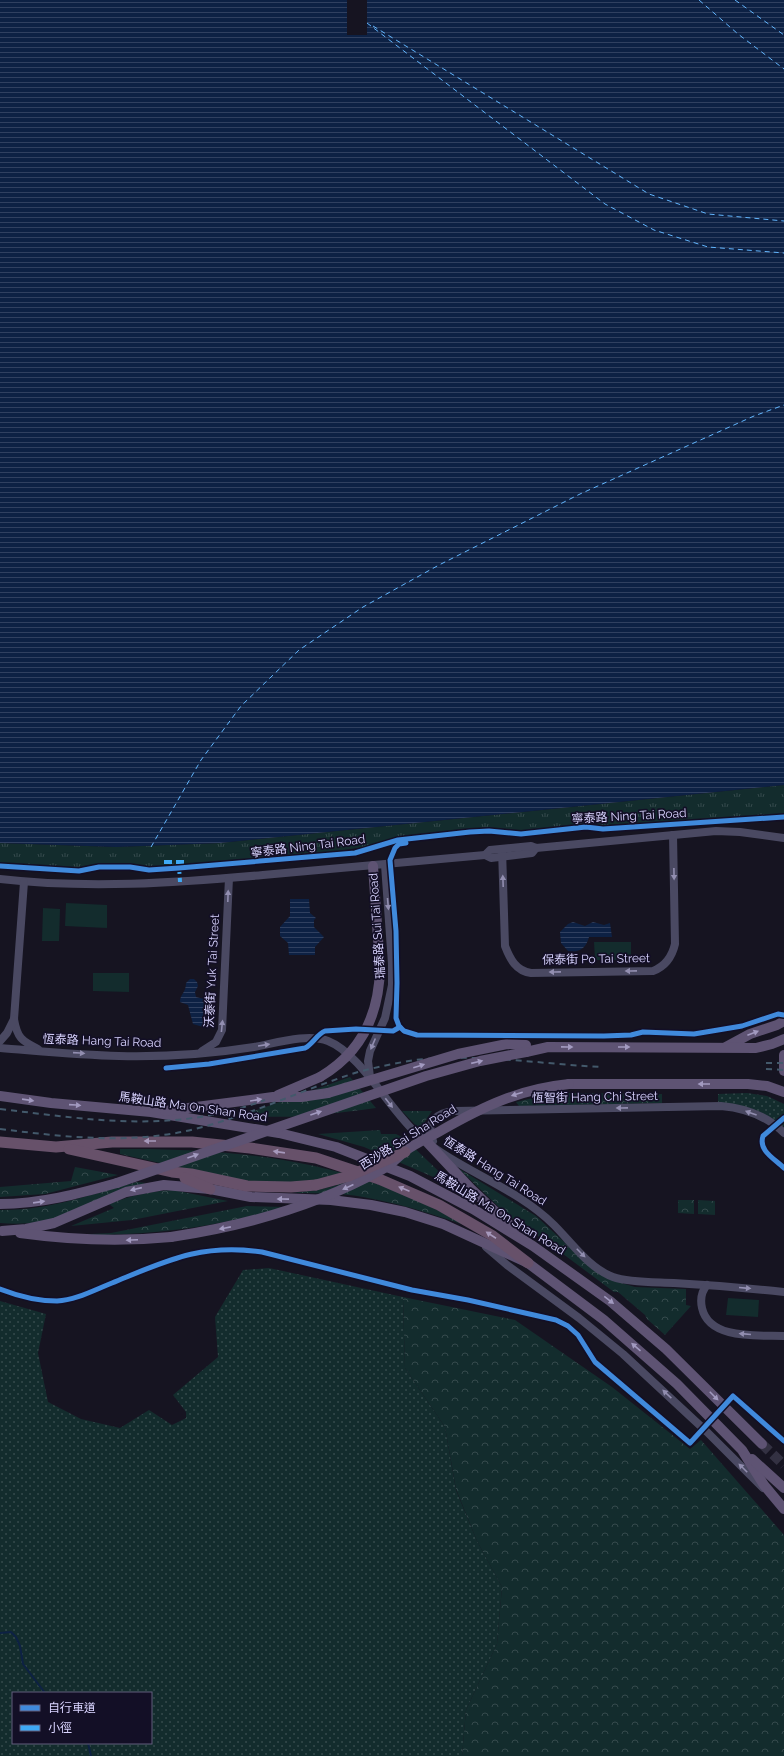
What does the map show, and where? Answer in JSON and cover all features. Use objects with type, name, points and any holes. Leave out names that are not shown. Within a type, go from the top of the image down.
[{"type":"highway","name":"馬鞍山路 Ma On Shan Road","points":[[0,1142],[56,1147],[112,1142],[192,1142],[250,1148],[316,1158],[379,1179],[439,1205],[493,1236],[528,1263]]},
{"type":"highway","points":[[56,1147],[172,1172],[191,1174],[247,1186],[275,1187],[309,1186],[338,1180],[405,1152]]},
{"type":"highway","points":[[172,1172],[210,1189]]},
{"type":"main road","points":[[273,1097],[320,1077],[343,1061],[366,1031],[377,1001],[380,968],[373,866]]},
{"type":"main road","points":[[724,1048],[750,1034],[777,1025],[784,1020]]},
{"type":"main road","points":[[0,1204],[24,1204],[50,1200],[117,1183],[426,1076],[526,1048],[756,1048],[784,1039]]},
{"type":"main road","points":[[151,1112],[273,1097],[301,1097],[328,1093],[458,1054],[507,1044],[526,1048]]},
{"type":"main road","points":[[784,1055],[784,1071]]},
{"type":"main road","name":"西沙路 Sai Sha Road","points":[[1,1231],[92,1241],[137,1240],[171,1237],[236,1226],[313,1202],[381,1170],[405,1152],[468,1114],[493,1102],[536,1088],[569,1084],[748,1084],[767,1086],[784,1092]]},
{"type":"main road","name":"馬鞍山路 Ma On Shan Road","points":[[0,1096],[51,1103],[151,1112],[279,1133],[336,1147],[396,1170],[432,1186],[533,1246],[594,1289],[632,1320],[697,1379],[762,1444]]},
{"type":"main road","points":[[427,1142],[471,1189],[533,1246]]},
{"type":"main road","name":"馬鞍山路 Ma On Shan Road","points":[[1,1231],[26,1229],[54,1223],[116,1196],[141,1188],[164,1185],[210,1189],[251,1197],[332,1200],[371,1205],[430,1220],[467,1234],[528,1263],[588,1307],[646,1356],[696,1402],[742,1450],[771,1495],[784,1509]]},
{"type":"main road","points":[[742,1450],[784,1488]]},
{"type":"street","name":"寧泰路 Ning Tai Road","points":[[0,879],[24,882],[121,884],[229,878],[385,865],[485,854],[491,858],[502,853],[532,853],[536,848],[728,831],[784,838]]},
{"type":"street","name":"保泰街 Po Tai Street","points":[[502,853],[505,946],[509,957],[515,966],[531,973],[653,971],[666,964],[674,952],[676,944],[673,835]]},
{"type":"street","name":"寧泰路 Ning Tai Road","points":[[773,837],[784,842]]},
{"type":"street","name":"瑞泰路 Sui Tai Road","points":[[370,1077],[368,1061],[370,1052],[385,1018],[392,985],[392,964],[385,865]]},
{"type":"street","name":"沃泰街 Yuk Tai Street","points":[[198,1053],[213,1045],[219,1039],[222,1030],[229,878]]},
{"type":"street","points":[[24,882],[14,1019],[20,1038],[41,1051]]},
{"type":"street","points":[[0,1041],[7,1033],[14,1019]]},
{"type":"street","name":"恆泰路 Hang Tai Road","points":[[0,1048],[118,1056],[158,1056],[233,1050],[317,1038],[329,1042],[341,1049],[370,1077],[401,1118],[427,1142],[544,1216],[587,1259],[604,1273],[622,1280],[707,1285],[784,1292]]},
{"type":"street","name":"恆智街 Hang Chi Street","points":[[437,1149],[430,1134],[430,1126],[437,1116],[447,1112],[721,1106],[738,1108],[756,1114],[773,1124],[784,1133]]},
{"type":"street","name":"馬鞍山路 Ma On Shan Road","points":[[467,1234],[486,1247],[507,1265],[547,1293],[617,1349],[674,1401],[771,1495]]},
{"type":"street","points":[[707,1285],[701,1294],[701,1304],[706,1318],[715,1328],[730,1333],[784,1336]]},
{"type":"green space","points":[[784,785],[784,814],[602,826],[586,825],[523,831],[495,828],[477,829],[392,838],[363,847],[339,851],[151,867],[128,864],[98,864],[78,868],[0,864],[0,843],[116,847],[220,843]]},
{"type":"green space","points":[[66,903],[107,905],[107,928],[65,926]]},
{"type":"green space","points":[[43,908],[60,909],[59,941],[42,941]]},
{"type":"green space","points":[[594,942],[631,942],[631,960],[595,960]]},
{"type":"green space","points":[[93,973],[129,973],[129,992],[93,991]]},
{"type":"green space","points":[[350,1077],[376,1108],[293,1117],[243,1115]]},
{"type":"green space","points":[[565,1093],[662,1094],[662,1103],[519,1106],[516,1102]]},
{"type":"green space","points":[[747,1093],[767,1096],[784,1104],[784,1127],[753,1109],[718,1103],[718,1094]]},
{"type":"green space","points":[[402,1111],[432,1111],[424,1123],[426,1136]]},
{"type":"green space","points":[[380,1130],[381,1134],[396,1134],[404,1138],[454,1186],[364,1147],[318,1134]]},
{"type":"green space","points":[[120,1149],[215,1152],[280,1159],[311,1165],[383,1186],[440,1211],[462,1223],[461,1224],[401,1205],[369,1198],[339,1194],[292,1193],[318,1190],[338,1185],[313,1180],[287,1183],[256,1182],[227,1178],[120,1154]]},
{"type":"green space","points":[[75,1167],[118,1175],[45,1194],[0,1197],[0,1187],[71,1181]]},
{"type":"green space","points":[[458,1168],[536,1216],[576,1253],[615,1281],[635,1287],[686,1289],[686,1305],[691,1306],[665,1335],[647,1319],[645,1315],[618,1292],[614,1292],[504,1212]]},
{"type":"green space","points":[[137,1182],[146,1183],[125,1190],[64,1216],[32,1223],[0,1223],[0,1210],[18,1210],[52,1205]]},
{"type":"green space","points":[[173,1190],[228,1201],[132,1220],[71,1226],[114,1208],[109,1204],[117,1201],[132,1196]]},
{"type":"green space","points":[[678,1200],[694,1200],[694,1214],[678,1213]]},
{"type":"green space","points":[[698,1200],[715,1201],[715,1215],[698,1214]]},
{"type":"green space","points":[[247,1206],[285,1207],[243,1218],[170,1231],[110,1235],[70,1235],[111,1233]]},
{"type":"green space","points":[[269,1268],[403,1297],[405,1368],[445,1427],[456,1490],[477,1541],[502,1587],[497,1644],[466,1710],[462,1756],[0,1756],[0,1301],[46,1314],[38,1353],[48,1402],[81,1419],[120,1428],[149,1410],[172,1425],[186,1418],[186,1412],[173,1395],[218,1357],[215,1317],[243,1270]]},
{"type":"green space","points":[[403,1297],[515,1320],[612,1387],[690,1449],[701,1440],[784,1535],[784,1756],[462,1756],[466,1710],[497,1644],[502,1587],[477,1541],[456,1489],[445,1427],[405,1368]]},
{"type":"green space","points":[[728,1298],[759,1300],[758,1317],[726,1315]]},
{"type":"water","points":[[0,0],[347,0],[347,35],[367,35],[367,0],[784,0],[784,785],[220,843],[116,847],[0,843]]},
{"type":"water","points":[[290,899],[309,899],[310,913],[316,918],[314,920],[314,927],[324,937],[315,947],[315,955],[289,955],[288,943],[280,936],[280,927],[290,916]]},
{"type":"water","points":[[573,922],[585,926],[593,922],[604,925],[610,923],[612,937],[589,937],[582,949],[568,951],[561,943],[560,932],[568,924]]},
{"type":"water","points":[[190,979],[194,979],[197,982],[198,986],[195,992],[196,997],[204,999],[203,1027],[193,1024],[188,1005],[180,1002],[186,983]]},
{"type":"pier","points":[[347,0],[349,0],[349,33],[365,33],[365,0],[367,0],[367,35],[347,35]]},
{"type":"waterway","points":[[0,1633],[11,1632],[16,1637],[20,1646],[23,1664],[44,1692]]},
{"type":"waterway","points":[[88,1744],[91,1756]]},
{"type":"ferry route","points":[[699,0],[738,34],[784,69]]},
{"type":"ferry route","points":[[735,0],[784,35]]},
{"type":"ferry route","points":[[367,23],[605,204],[654,230],[708,247],[784,253]]},
{"type":"ferry route","points":[[373,26],[649,194],[708,214],[784,221]]},
{"type":"ferry route","points":[[151,847],[201,760],[241,706],[299,650],[363,607],[439,565],[580,494],[754,416],[784,405]]},
{"type":"tunnel","points":[[762,1444],[784,1465]]},
{"type":"railway","points":[[0,1129],[49,1135],[98,1138],[146,1137],[171,1134],[195,1129],[236,1117],[358,1072],[415,1060],[438,1058],[485,1058],[602,1067]]},
{"type":"railway","points":[[766,1063],[784,1063]]},
{"type":"railway","points":[[766,1069],[784,1070]]},
{"type":"railway","points":[[0,1109],[101,1120],[166,1121],[231,1111],[265,1100]]},
{"type":"marked path","points":[[164,862],[186,862]]},
{"type":"marked path","points":[[179,866],[180,882]]},
{"type":"cycle path","points":[[0,866],[79,871],[99,867],[130,867],[149,870],[355,853],[398,840],[470,832],[489,831],[521,834],[586,827],[603,829],[784,817]]},
{"type":"cycle path","points":[[406,843],[399,844],[395,848],[390,860],[396,931],[396,1018],[399,1026],[404,1031],[417,1035],[604,1036],[631,1035],[643,1032],[694,1034],[742,1026],[778,1014],[784,1015]]},
{"type":"cycle path","points":[[166,1068],[209,1064],[305,1048],[325,1031],[356,1029],[393,1031],[400,1027]]},
{"type":"cycle path","points":[[784,1118],[763,1136],[762,1141],[768,1154],[784,1168]]},
{"type":"cycle path","points":[[0,1289],[35,1299],[57,1301],[71,1299],[167,1261],[184,1256],[220,1250],[262,1252],[412,1290],[468,1300],[556,1320],[568,1326],[578,1335],[595,1362],[690,1443],[733,1396],[784,1441]]}]
